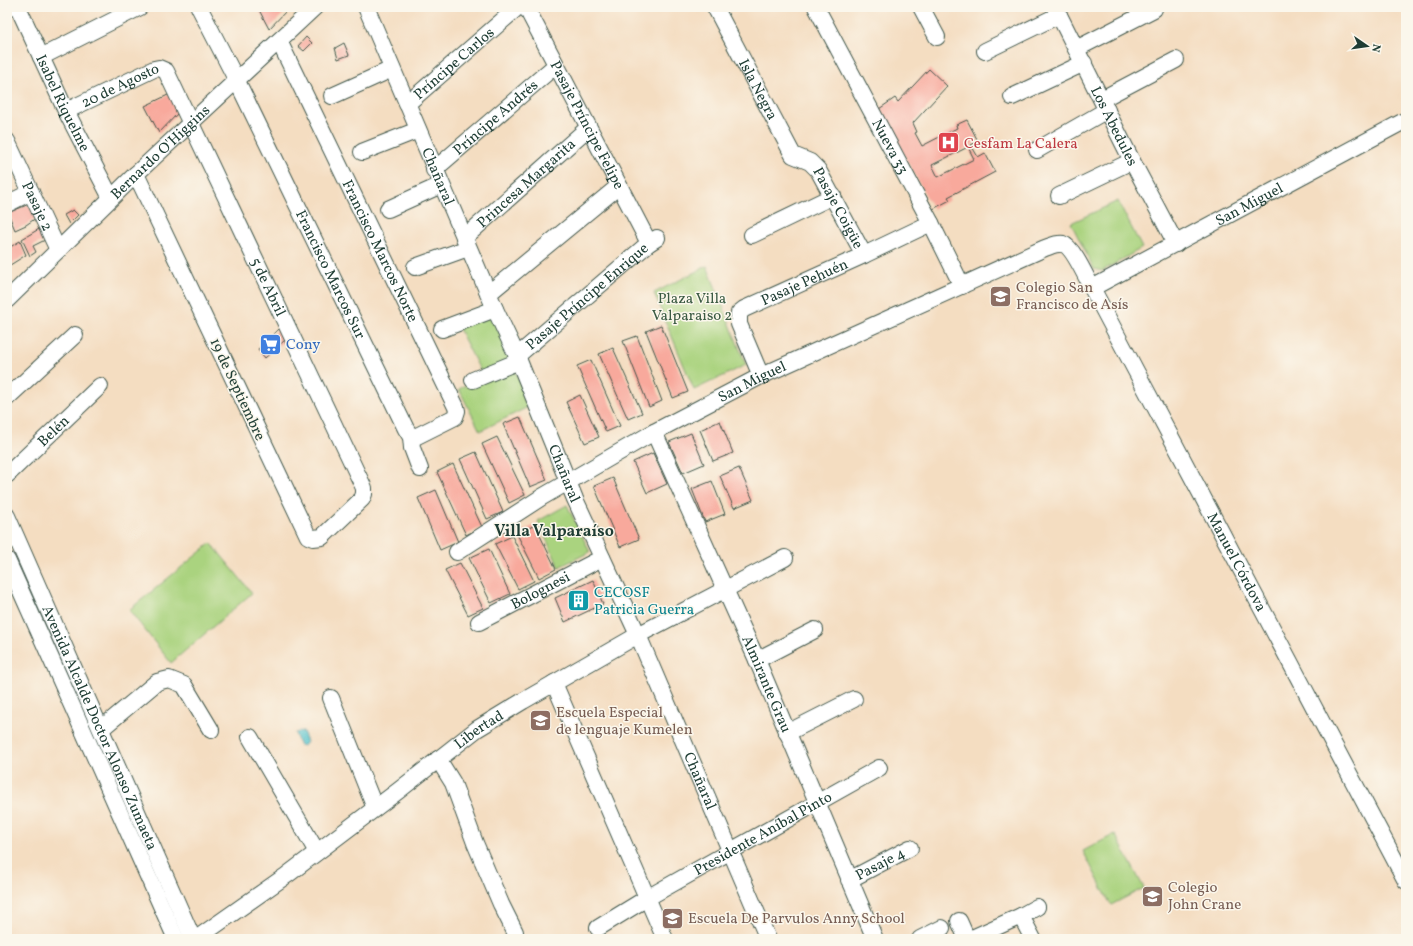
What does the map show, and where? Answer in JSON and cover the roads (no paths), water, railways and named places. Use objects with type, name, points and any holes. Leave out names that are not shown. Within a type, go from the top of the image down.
[{"type":"street","name":"Isabel Riquelme","points":[[18,7],[66,111],[111,198]]},
{"type":"street","points":[[41,57],[140,7]]},
{"type":"street","name":"Francisco Marcos Sur","points":[[199,7],[237,80],[402,422],[411,436],[412,448],[420,469]]},
{"type":"street","name":"Bernardo O'Higgins","points":[[7,300],[136,174],[315,7]]},
{"type":"street","name":"Chañaral","points":[[366,7],[434,170],[488,294],[518,358],[576,499],[638,635],[768,939]]},
{"type":"street","name":"Príncipe Carlos","points":[[407,104],[518,7]]},
{"type":"street","name":"Pasaje Príncipe Felipe","points":[[526,7],[619,186],[653,241]]},
{"type":"street","name":"Isla Negra","points":[[715,7],[794,155],[810,162]]},
{"type":"street","name":"Nueva 33","points":[[816,7],[931,223],[962,286]]},
{"type":"street","points":[[921,7],[937,37]]},
{"type":"street","points":[[1076,49],[1154,9]]},
{"type":"street","points":[[986,51],[1057,11]]},
{"type":"street","name":"Los Abedules","points":[[1057,11],[1132,161],[1176,244]]},
{"type":"street","name":"Francisco Marcos Norte","points":[[279,41],[456,407],[457,411],[455,417],[417,436],[411,436]]},
{"type":"street","points":[[1037,150],[1104,105],[1176,60]]},
{"type":"street","points":[[1012,97],[1084,63]]},
{"type":"street","name":"Príncipe Andrés","points":[[434,170],[556,65]]},
{"type":"street","name":"20 de Agosto","points":[[66,111],[159,68],[166,71],[191,124]]},
{"type":"street","points":[[332,96],[392,69]]},
{"type":"street","name":"San Miguel","points":[[1092,288],[1406,120]]},
{"type":"street","name":"5 de Abril","points":[[191,124],[364,488],[364,494]]},
{"type":"street","name":"Princesa Margarita","points":[[466,243],[588,128]]},
{"type":"street","points":[[362,152],[418,130]]},
{"type":"street","name":"Pasaje 2","points":[[7,141],[58,250]]},
{"type":"street","points":[[1059,196],[1132,161]]},
{"type":"street","name":"Pasaje Coigüe","points":[[810,162],[818,170],[864,255]]},
{"type":"street","name":"19 de Septiembre","points":[[136,174],[308,536],[313,538],[322,537],[358,504],[364,494]]},
{"type":"street","points":[[388,209],[441,185]]},
{"type":"street","points":[[488,294],[619,186]]},
{"type":"street","points":[[7,204],[31,192]]},
{"type":"street","points":[[752,235],[833,196]]},
{"type":"street","name":"Pasaje Pehuén","points":[[761,376],[739,324],[739,313],[744,309],[931,223]]},
{"type":"street","name":"Pasaje Príncipe Enrique","points":[[473,380],[518,358],[653,241]]},
{"type":"street","points":[[415,267],[466,243]]},
{"type":"street","name":"San Miguel","points":[[457,552],[569,481],[654,432],[761,376],[1054,245],[1064,244]]},
{"type":"street","name":"Manuel Córdova","points":[[1064,244],[1073,254],[1092,288],[1406,881]]},
{"type":"street","points":[[442,329],[495,309]]},
{"type":"street","points":[[7,398],[75,335]]},
{"type":"street","name":"Belén","points":[[7,475],[100,386]]},
{"type":"street","name":"Almirante Grau","points":[[654,432],[757,660],[816,803],[875,939]]},
{"type":"street","name":"Avenida Alcalde Doctor Alonso Zumaeta","points":[[7,516],[193,939]]},
{"type":"street","name":"Bolognesi","points":[[479,622],[602,558]]},
{"type":"street","name":"Libertad","points":[[196,939],[317,852],[477,729],[638,635],[785,558]]},
{"type":"street","name":"Avenida Alcalde Doctor Alonso Zumaeta","points":[[7,560],[176,939]]},
{"type":"street","points":[[757,660],[815,630]]},
{"type":"street","points":[[101,729],[157,682],[169,679],[184,685],[211,730]]},
{"type":"street","points":[[554,684],[664,939]]},
{"type":"street","points":[[331,698],[375,808]]},
{"type":"street","points":[[787,732],[854,699]]},
{"type":"street","points":[[250,737],[317,852]]},
{"type":"street","points":[[438,759],[453,783],[501,904],[515,932]]},
{"type":"street","name":"Presidente Aníbal Pinto","points":[[598,928],[647,898],[879,768]]},
{"type":"street","name":"Pasaje 4","points":[[849,880],[910,848]]},
{"type":"street","points":[[970,939],[1021,916],[1037,907]]},
{"type":"street","points":[[1021,916],[1033,939]]},
{"type":"street","points":[[959,921],[967,939]]},
{"type":"street","points":[[920,939],[942,928]]},
{"type":"water","points":[[303,731],[307,742],[304,746],[299,745],[295,733]]},
{"type":"place","name":"Cesfam La Calera","points":[[948,143]]},
{"type":"place","name":"Colegio San Francisco de Asís","points":[[1001,296]]},
{"type":"place","name":"Cony","points":[[271,344]]},
{"type":"place","name":"CECOSF Patricia Guerra","points":[[579,601]]},
{"type":"place","name":"Escuela Especial de lenguaje Kumelen","points":[[540,721]]},
{"type":"place","name":"Colegio John Crane","points":[[1152,896]]},
{"type":"place","name":"Escuela De Parvulos Anny School","points":[[672,918]]},
{"type":"district","name":"Villa Valparaíso","points":[[554,530]]},
{"type":"park label","name":"Plaza Villa Valparaiso 2","points":[[692,306]]}]
